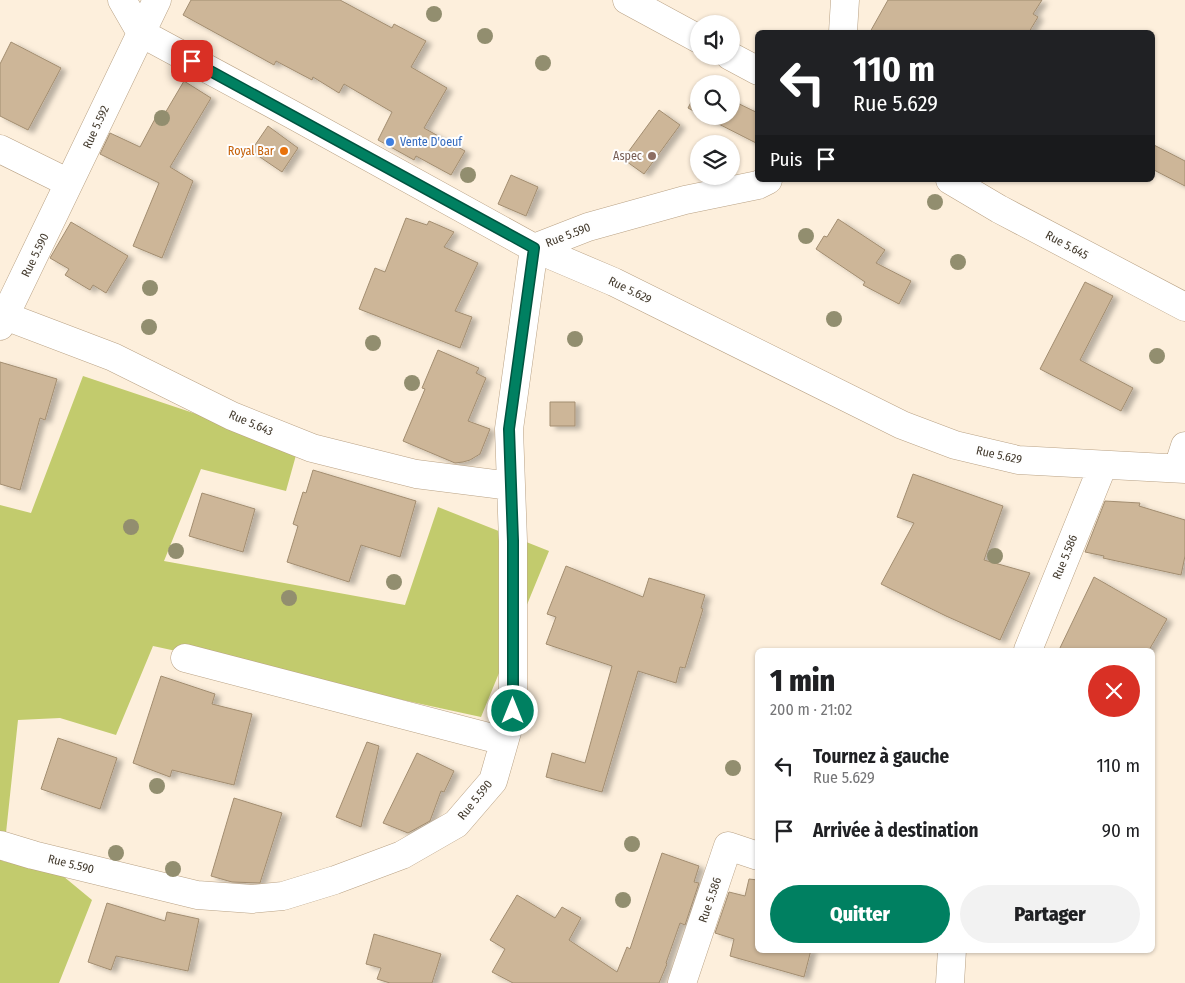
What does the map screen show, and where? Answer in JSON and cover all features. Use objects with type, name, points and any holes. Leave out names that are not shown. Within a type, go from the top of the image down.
[{"type":"street","points":[[122,0],[141,34]]},
{"type":"street","name":"Rue 5.592","points":[[69,184],[157,0]]},
{"type":"street","points":[[627,0],[690,34]]},
{"type":"street","points":[[843,30],[845,0]]},
{"type":"street","name":"Rue 5.629","points":[[141,34],[294,115],[534,248],[614,282],[902,425],[954,445],[1018,460],[1103,465],[1183,461]]},
{"type":"street","points":[[740,61],[755,69]]},
{"type":"street","points":[[0,149],[69,184]]},
{"type":"street","name":"Rue 5.590","points":[[0,845],[197,895],[252,898],[283,896],[335,880],[402,855],[456,824],[493,781],[513,711],[513,541],[509,429],[534,248],[588,227],[685,200],[758,185],[764,182]]},
{"type":"street","name":"Rue 5.645","points":[[953,182],[999,209],[1185,307]]},
{"type":"street","name":"Rue 5.590","points":[[2,321],[69,184]]},
{"type":"street","name":"Rue 5.643","points":[[2,321],[113,357],[232,416],[312,448],[416,474],[511,486]]},
{"type":"street","name":"Rue 5.586","points":[[1029,648],[1103,465]]},
{"type":"street","points":[[185,658],[504,742]]},
{"type":"street","name":"Rue 5.586","points":[[682,983],[728,846],[755,855]]},
{"type":"street","points":[[950,983],[952,953]]},
{"type":"green space","points":[[83,376],[298,448],[286,491],[201,469],[164,561],[405,605],[438,507],[549,551],[481,717],[153,646],[116,735],[60,718],[18,720],[3,861],[63,876],[92,900],[59,983],[0,983],[0,505],[31,513]]},
{"type":"building","points":[[191,0],[340,0],[392,28],[394,24],[426,41],[411,67],[447,88],[424,128],[465,151],[451,175],[416,156],[414,160],[378,140],[392,112],[344,84],[339,93],[313,77],[312,80],[276,61],[274,65],[183,15]]},
{"type":"building","points":[[888,0],[1042,0],[1033,14],[1038,17],[1030,30],[871,30]]},
{"type":"building","points":[[11,42],[61,68],[28,130],[0,116],[0,64]]},
{"type":"building","points":[[184,81],[211,98],[170,167],[193,181],[162,258],[133,246],[159,183],[100,154],[110,133],[140,147],[156,117],[161,120]]},
{"type":"building","points":[[740,104],[755,112],[755,142],[721,125],[740,125]]},
{"type":"building","points":[[659,110],[680,125],[644,174],[623,159]]},
{"type":"building","points":[[268,126],[298,148],[282,172],[251,151]]},
{"type":"building","points":[[1155,146],[1185,161],[1185,186],[1155,171]]},
{"type":"building","points":[[511,175],[538,187],[526,216],[498,204]]},
{"type":"building","points":[[406,218],[427,225],[429,221],[454,232],[444,247],[478,263],[455,311],[472,317],[460,348],[359,309],[375,268],[385,272]]},
{"type":"building","points":[[838,219],[885,250],[876,263],[911,281],[899,304],[863,285],[865,282],[816,249],[824,236],[827,237]]},
{"type":"building","points":[[71,222],[128,256],[106,293],[93,285],[90,290],[65,275],[69,269],[50,258]]},
{"type":"building","points":[[1085,282],[1113,296],[1080,360],[1133,388],[1121,411],[1040,369]]},
{"type":"building","points":[[438,350],[479,368],[476,373],[486,378],[468,421],[490,429],[480,454],[463,462],[455,463],[403,441],[425,389],[422,388]]},
{"type":"building","points":[[0,362],[57,379],[45,420],[40,418],[20,490],[0,484]]},
{"type":"building","points":[[550,402],[575,402],[575,426],[550,426]]},
{"type":"building","points":[[313,470],[416,501],[400,557],[361,545],[349,582],[287,562],[298,526],[293,524],[303,492],[306,493]]},
{"type":"building","points":[[913,474],[1003,506],[984,560],[1030,573],[1000,640],[881,584],[914,523],[897,517]]},
{"type":"building","points":[[202,493],[255,509],[243,552],[189,536]]},
{"type":"building","points":[[1105,501],[1140,503],[1139,506],[1185,520],[1185,556],[1181,575],[1103,558],[1104,556],[1085,552]]},
{"type":"building","points":[[566,566],[643,597],[649,578],[705,595],[701,608],[703,609],[685,668],[680,667],[676,683],[638,671],[602,792],[546,777],[552,753],[585,763],[612,666],[546,644],[556,617],[547,614]]},
{"type":"building","points":[[1094,577],[1167,619],[1150,648],[1060,648]]},
{"type":"building","points":[[161,676],[215,694],[212,704],[252,714],[234,785],[172,770],[170,777],[133,763]]},
{"type":"building","points":[[58,738],[117,758],[100,809],[41,789]]},
{"type":"building","points":[[367,742],[379,746],[361,827],[336,817]]},
{"type":"building","points":[[417,753],[454,771],[444,792],[441,791],[430,821],[408,833],[383,823]]},
{"type":"building","points":[[234,798],[282,813],[260,883],[232,882],[211,876]]},
{"type":"building","points":[[662,853],[699,866],[694,882],[699,883],[685,925],[680,923],[659,983],[513,983],[492,972],[505,949],[490,940],[517,895],[555,918],[562,907],[581,918],[569,940],[617,972],[627,947],[630,949]]},
{"type":"building","points":[[749,879],[755,880],[755,953],[810,953],[804,977],[730,956],[734,939],[715,933],[729,892],[745,896]]},
{"type":"building","points":[[107,903],[165,921],[167,912],[199,919],[188,971],[116,956],[111,970],[88,962]]},
{"type":"building","points":[[374,934],[441,954],[432,983],[390,983],[377,979],[381,968],[366,964]]},
{"type":"place","name":"Vente D'oeuf","points":[[390,142]]},
{"type":"place","name":"Royal Bar","points":[[284,151]]},
{"type":"place","name":"Aspec","points":[[652,156]]},
{"type":"route","points":[[192,61],[294,115],[534,248],[509,429],[513,541],[513,711]]}]
